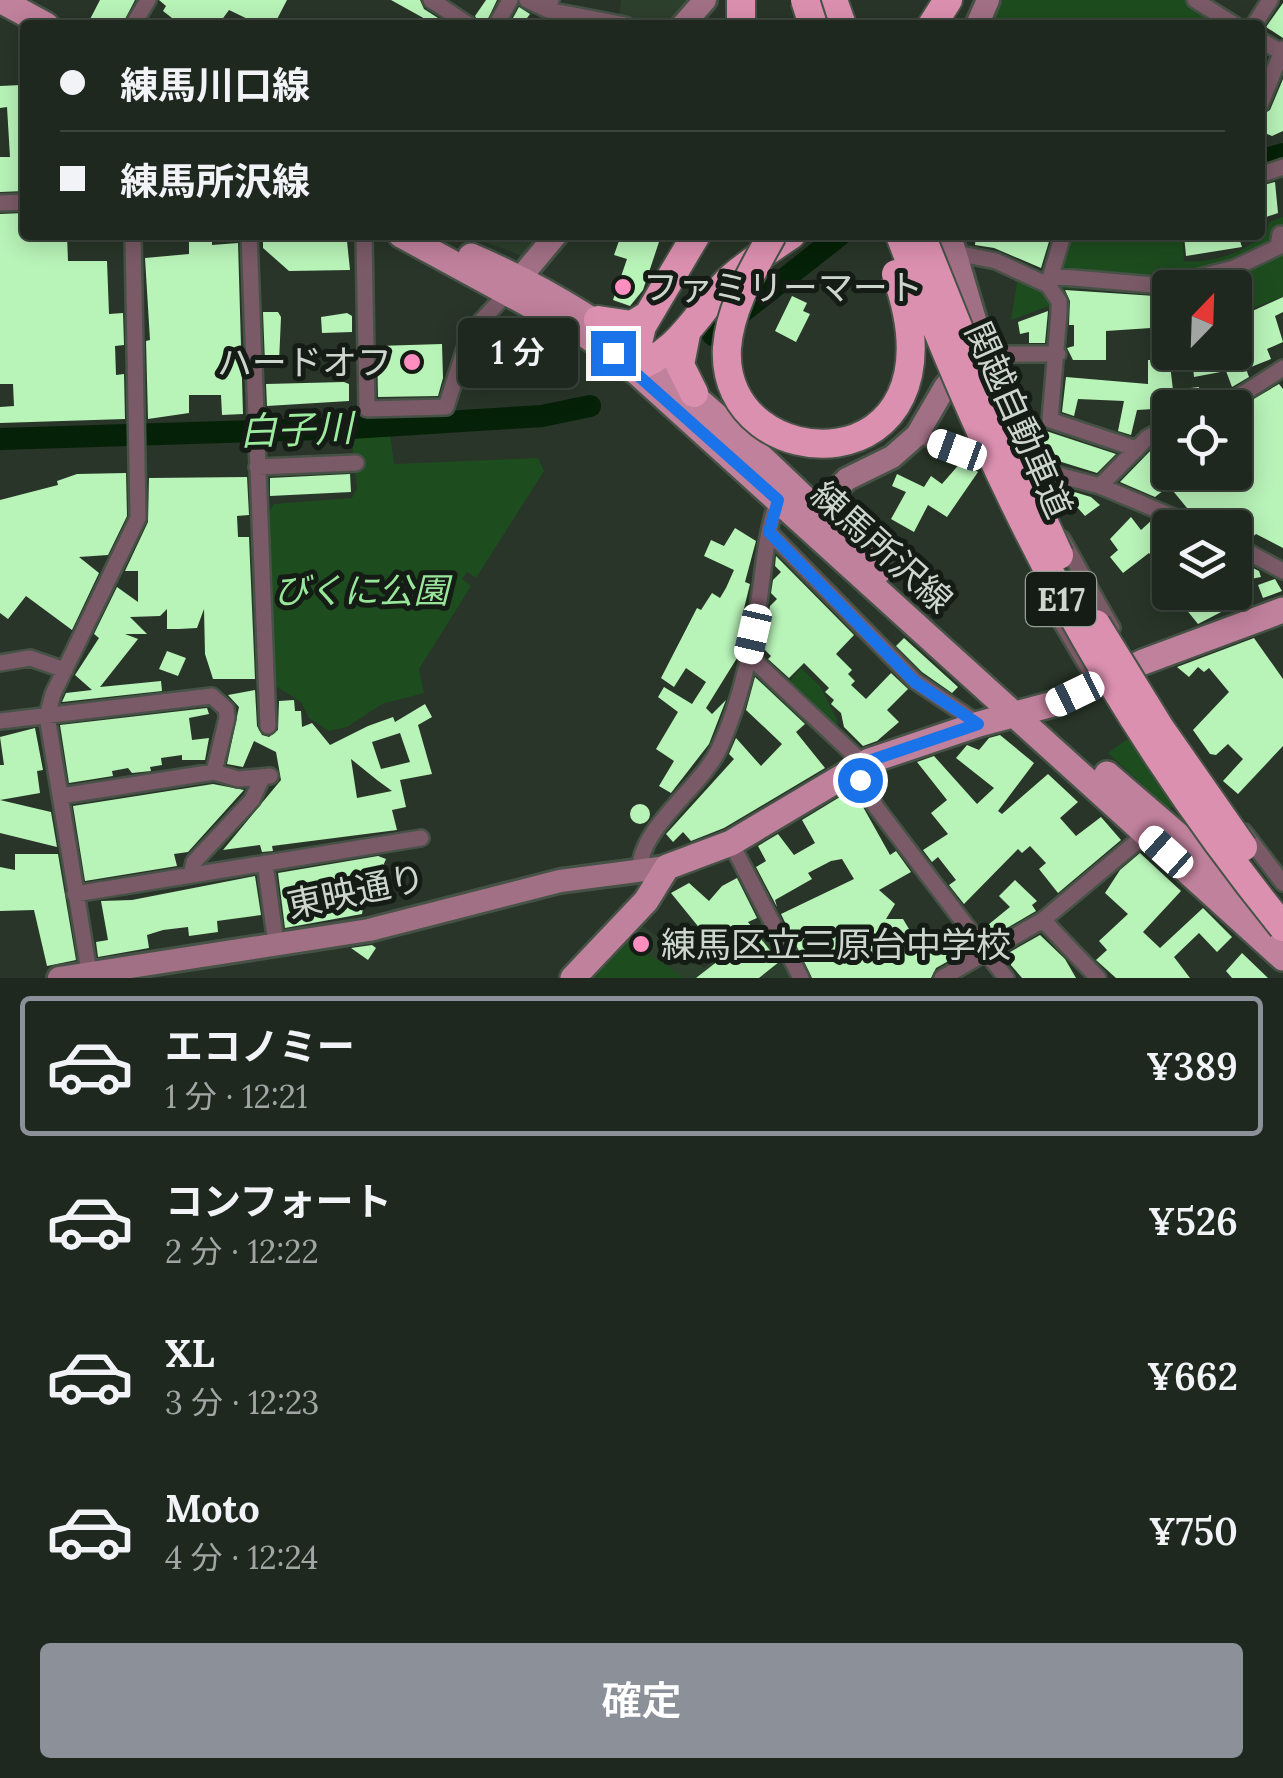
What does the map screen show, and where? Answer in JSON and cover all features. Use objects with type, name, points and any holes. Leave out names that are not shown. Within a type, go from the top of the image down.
[{"type":"highway","points":[[641,358],[647,316],[693,240]]},
{"type":"highway","points":[[770,240],[732,319],[728,369],[737,393],[760,423],[781,436],[815,444],[849,440],[878,425],[894,409],[910,378],[912,327],[884,240]]},
{"type":"highway","points":[[641,358],[686,334],[731,279],[784,240]]},
{"type":"highway","name":"関越自動車道","points":[[902,240],[975,422],[1066,610],[1180,795],[1283,926]]},
{"type":"highway","name":"関越自動車道","points":[[924,240],[1028,492],[1086,605],[1177,754],[1283,899]]},
{"type":"highway","points":[[598,320],[632,325],[647,316]]},
{"type":"highway","points":[[686,334],[680,370],[694,392]]},
{"type":"main road","points":[[0,0],[37,20]]},
{"type":"main road","name":"練馬所沢線","points":[[412,240],[598,320],[641,358],[778,500],[1283,926]]},
{"type":"main road","name":"練馬所沢線","points":[[439,240],[587,336],[641,358],[694,392],[818,508],[1146,834],[1283,958]]},
{"type":"main road","points":[[574,978],[646,901],[667,868],[731,844],[859,767],[978,724],[1026,712],[1283,610]]},
{"type":"street","points":[[431,0],[462,20]]},
{"type":"street","points":[[527,0],[607,20]]},
{"type":"street","points":[[688,20],[706,0]]},
{"type":"street","points":[[1196,0],[1227,20]]},
{"type":"street","points":[[1265,93],[1283,52]]},
{"type":"street","points":[[953,244],[1050,280],[1165,286],[1234,268],[1278,247],[1280,234]]},
{"type":"street","points":[[89,976],[47,716],[65,670],[134,532],[140,498],[140,424],[133,240]]},
{"type":"street","points":[[250,240],[268,726]]},
{"type":"street","points":[[364,240],[367,409],[446,407],[470,333],[552,240]]},
{"type":"street","points":[[1062,240],[1050,280],[1059,301],[1050,420],[1136,449]]},
{"type":"street","points":[[953,244],[976,323],[976,349],[1060,535],[1190,755],[1283,882]]},
{"type":"street","points":[[976,349],[992,354],[1058,354]]},
{"type":"street","points":[[818,508],[847,478],[892,457],[916,435],[944,388],[976,349]]},
{"type":"street","points":[[1249,390],[1283,369]]},
{"type":"street","points":[[944,388],[956,399],[1040,584],[1097,684]]},
{"type":"street","points":[[916,435],[979,456],[1100,486],[1157,510]]},
{"type":"street","points":[[1100,486],[1152,438]]},
{"type":"street","points":[[257,465],[356,463]]},
{"type":"street","points":[[640,870],[640,859],[652,834],[706,773],[720,748],[748,654],[778,500]]},
{"type":"street","points":[[769,532],[915,682],[978,724]]},
{"type":"street","points":[[1252,554],[1283,571]]},
{"type":"street","points":[[748,654],[859,767],[876,808],[1006,978]]},
{"type":"street","points":[[0,664],[30,658],[65,670]]},
{"type":"street","points":[[0,722],[212,696],[226,709],[227,718],[214,772]]},
{"type":"street","points":[[61,796],[214,772],[266,777],[252,800],[194,862],[190,875]]},
{"type":"street","points":[[942,978],[960,973],[985,951],[1042,920],[1146,834]]},
{"type":"street","points":[[76,894],[421,838]]},
{"type":"street","points":[[731,844],[801,978]]},
{"type":"street","points":[[264,863],[276,944]]},
{"type":"street","name":"東映通り","points":[[59,978],[382,927],[560,881],[667,868]]},
{"type":"street","points":[[1042,920],[1098,978]]},
{"type":"shaded area","points":[[621,0],[696,0],[677,20],[635,20],[619,14]]},
{"type":"shaded area","points":[[481,240],[542,240],[527,258]]},
{"type":"shaded area","name":"練馬区立三原台中学校","points":[[764,920],[796,978],[581,978],[635,921],[704,968]]},
{"type":"green space","points":[[1003,0],[1185,0],[1217,20],[993,20]]},
{"type":"green space","points":[[1283,217],[1283,296],[1252,309],[1252,270],[1152,270],[1152,291],[1138,287],[1064,289],[1063,295],[1053,286],[1066,240],[1182,240],[1184,261],[1227,256],[1265,240],[1269,222]]},
{"type":"green space","points":[[1018,277],[1047,291],[1054,304],[1011,320]]},
{"type":"green space","name":"びくに公園","points":[[390,433],[394,464],[538,458],[544,471],[476,578],[467,572],[462,579],[471,586],[419,669],[424,693],[382,704],[347,727],[329,731],[309,718],[301,702],[271,683],[265,518],[274,504],[352,498],[357,488],[351,435]]},
{"type":"green space","points":[[801,668],[820,686],[838,722],[832,729],[786,685]]},
{"type":"green space","points":[[1129,738],[1174,805],[1169,809],[1108,753]]},
{"type":"green space","points":[[629,941],[685,978],[594,978]]},
{"type":"building","points":[[100,0],[135,0],[125,20],[90,20]]},
{"type":"building","points":[[159,0],[287,0],[277,20],[250,20],[229,10],[222,20],[175,20],[163,11],[166,6]]},
{"type":"building","points":[[391,0],[420,0],[424,9],[441,20],[427,20]]},
{"type":"building","points":[[486,0],[497,0],[487,20],[477,20],[475,16]]},
{"type":"building","points":[[1283,3],[1283,38],[1266,27]]},
{"type":"building","points":[[519,7],[530,14],[526,20],[512,20]]},
{"type":"building","points":[[1283,79],[1283,131],[1272,136],[1265,133],[1265,113],[1270,110]]},
{"type":"building","points":[[20,85],[20,191],[0,192],[0,157],[10,157],[7,107],[0,108],[0,86]]},
{"type":"building","points":[[1275,182],[1278,213],[1265,217],[1265,185]]},
{"type":"building","points":[[20,213],[20,240],[67,240],[68,261],[107,261],[109,314],[123,313],[124,345],[115,346],[116,375],[124,374],[125,419],[0,423],[0,407],[14,406],[13,384],[0,384],[0,214]]},
{"type":"building","points":[[189,240],[212,240],[212,245],[238,243],[243,414],[222,415],[221,395],[189,395],[189,413],[148,419],[146,341],[150,340],[145,258],[189,254]]},
{"type":"building","points":[[263,240],[347,241],[350,270],[289,271],[263,248]]},
{"type":"building","points":[[619,240],[659,242],[643,290],[630,306],[613,300],[627,259],[614,255]]},
{"type":"building","points":[[976,240],[1049,240],[1041,268],[994,248],[975,245]]},
{"type":"building","points":[[1184,240],[1240,240],[1242,247],[1186,256]]},
{"type":"building","points":[[1065,290],[1152,296],[1152,336],[1151,328],[1106,331],[1106,360],[1073,360],[1067,348],[1074,346],[1074,325],[1069,325],[1070,301]]},
{"type":"building","points":[[792,296],[807,303],[803,311],[810,314],[796,342],[775,331]]},
{"type":"building","points":[[1283,297],[1283,312],[1275,316],[1283,342],[1267,349],[1271,359],[1252,367],[1252,311]]},
{"type":"building","points":[[1048,311],[1045,343],[1029,343],[1029,332],[1020,334],[1018,322]]},
{"type":"building","points":[[263,312],[278,312],[281,317],[279,362],[265,363]]},
{"type":"building","points":[[347,313],[352,316],[352,332],[322,333],[321,317]]},
{"type":"building","points":[[507,324],[553,349],[536,381],[530,383],[492,363]]},
{"type":"building","points":[[442,344],[443,378],[438,396],[378,397],[377,346]]},
{"type":"building","points":[[1148,360],[1152,360],[1152,370],[1171,370],[1173,390],[1152,390],[1152,409],[1137,410],[1131,435],[1118,431],[1124,401],[1078,399],[1074,416],[1062,412],[1066,377],[1148,384]]},
{"type":"building","points":[[1193,370],[1246,370],[1249,377],[1232,387],[1226,371],[1194,377]]},
{"type":"building","points":[[266,384],[349,384],[349,401],[267,406]]},
{"type":"building","points":[[1279,384],[1283,389],[1283,548],[1256,534],[1252,537],[1252,510],[1191,510],[1172,490],[1252,490],[1252,400]]},
{"type":"building","points":[[1034,416],[1046,431],[1116,454],[1097,473],[1039,455],[1041,442],[1029,439]]},
{"type":"building","points":[[1152,449],[1152,490],[1164,490],[1155,497],[1120,482]]},
{"type":"building","points":[[962,461],[978,472],[947,517],[928,505],[914,532],[891,519],[906,492],[892,486],[897,474],[924,487],[931,476],[942,484]]},
{"type":"building","points":[[126,473],[127,516],[108,555],[79,557],[99,573],[72,630],[26,596],[8,619],[0,613],[0,500],[58,485],[57,481],[77,474]]},
{"type":"building","points":[[350,474],[351,492],[270,496],[270,478]]},
{"type":"building","points":[[247,477],[249,515],[237,516],[238,537],[249,537],[255,679],[213,679],[205,654],[204,609],[197,628],[167,629],[167,609],[160,616],[130,617],[147,634],[125,634],[138,639],[100,687],[161,681],[162,691],[62,702],[66,693],[92,690],[75,675],[99,638],[94,634],[117,587],[138,602],[138,571],[125,571],[148,522],[149,478]]},
{"type":"building","points":[[1051,485],[1091,497],[1100,505],[1085,516],[1076,506],[1069,514]]},
{"type":"building","points":[[1131,517],[1141,530],[1152,520],[1152,556],[1149,553],[1123,573],[1110,557],[1118,550],[1110,539]]},
{"type":"building","points":[[735,528],[756,541],[745,582],[750,584],[737,637],[742,632],[737,658],[706,708],[712,714],[726,700],[709,744],[671,793],[659,786],[674,761],[656,749],[678,712],[658,697],[664,687],[692,704],[706,682],[686,668],[674,687],[661,678],[697,608],[701,610],[712,593],[720,598],[726,588],[734,570],[704,556],[711,540],[724,546]]},
{"type":"building","points":[[776,556],[854,635],[836,654],[852,670],[848,674],[855,681],[851,685],[866,699],[891,673],[908,689],[887,710],[899,722],[877,741],[863,746],[844,727],[841,713],[831,704],[834,700],[825,692],[829,688],[804,663],[789,678],[768,659],[771,656],[762,647],[770,606],[777,599],[771,593],[773,580],[781,572],[775,566]]},
{"type":"building","points":[[1252,568],[1259,571],[1261,577],[1252,579]]},
{"type":"building","points":[[1275,579],[1282,591],[1263,598],[1258,585]]},
{"type":"building","points":[[1187,610],[1225,610],[1198,624]]},
{"type":"building","points":[[904,638],[958,687],[952,693],[922,672],[896,646]]},
{"type":"building","points":[[1254,638],[1283,679],[1283,746],[1238,794],[1223,781],[1243,759],[1228,744],[1216,755],[1210,754],[1193,730],[1229,692],[1209,668],[1204,672],[1198,667],[1189,677],[1177,667]]},
{"type":"building","points":[[167,651],[186,658],[178,676],[159,669]]},
{"type":"building","points":[[755,677],[805,724],[796,732],[825,768],[724,828],[691,841],[683,832],[673,842],[666,834],[734,759],[729,754],[736,738],[761,766],[782,744],[746,710]]},
{"type":"building","points":[[255,690],[257,726],[262,735],[269,737],[278,730],[279,701],[294,700],[295,711],[301,711],[302,727],[312,723],[330,745],[393,717],[395,722],[425,704],[432,717],[418,725],[432,774],[400,780],[406,807],[392,810],[397,830],[272,846],[273,851],[262,852],[260,845],[223,850],[281,780],[276,752],[254,741],[243,767],[227,764],[239,707],[228,695]],"holes":[[[400,733],[410,762],[381,769],[372,742]],[[351,759],[377,780],[392,791],[357,798]]]},
{"type":"building","points":[[207,708],[209,714],[189,718],[192,740],[209,738],[205,760],[182,760],[182,755],[161,758],[162,765],[150,767],[151,771],[132,773],[128,768],[112,771],[113,776],[69,783],[60,725]]},
{"type":"building","points":[[35,728],[43,770],[37,771],[40,793],[0,800],[0,765],[4,765],[0,737]]},
{"type":"building","points":[[1000,735],[1034,763],[998,811],[1002,814],[1048,774],[1078,802],[1060,818],[1076,836],[1101,817],[1121,840],[1058,893],[1039,869],[1046,863],[1030,846],[1022,853],[1018,849],[964,904],[949,885],[956,880],[938,857],[932,862],[923,850],[948,834],[931,813],[947,800],[917,762],[934,756],[977,804],[994,788],[956,758],[967,745],[979,750],[989,738]]},
{"type":"building","points":[[213,784],[244,790],[188,852],[174,854],[177,866],[85,881],[73,806]]},
{"type":"building","points":[[853,789],[890,855],[896,851],[911,872],[879,890],[895,904],[886,919],[903,919],[912,934],[920,934],[922,953],[959,935],[970,949],[936,968],[931,978],[812,978],[781,914],[854,879],[842,859],[831,861],[808,873],[812,879],[775,900],[777,907],[756,867],[766,861],[758,846],[778,834],[794,855],[815,843],[802,820]]},
{"type":"building","points":[[0,800],[51,812],[57,847],[0,833]]},
{"type":"building","points":[[640,804],[650,814],[640,824],[630,814]]},
{"type":"building","points":[[1140,853],[1181,891],[1143,932],[1160,948],[1203,908],[1232,937],[1217,952],[1199,933],[1174,957],[1190,978],[1116,978],[1096,960],[1107,950],[1099,941],[1128,914],[1105,893],[1120,870]]},
{"type":"building","points":[[15,854],[58,854],[76,960],[47,966],[34,910],[0,911],[0,867],[15,870]]},
{"type":"building","points":[[378,856],[386,859],[377,880],[369,880],[371,894],[365,895],[362,914],[285,928],[278,873]]},
{"type":"building","points":[[255,876],[261,915],[217,921],[218,932],[189,936],[188,927],[163,930],[147,935],[149,948],[98,957],[96,942],[108,940],[101,901],[132,900]]},
{"type":"building","points":[[737,878],[757,918],[748,922],[779,962],[759,978],[696,978],[723,957],[671,893],[689,883],[709,901],[722,886]]},
{"type":"building","points":[[1015,880],[1037,901],[1032,905],[1036,911],[990,938],[983,929],[1010,907],[999,896]]},
{"type":"building","points":[[1040,935],[1065,959],[1076,978],[1022,978],[1003,956]]},
{"type":"building","points":[[351,948],[376,948],[368,960]]},
{"type":"building","points":[[1242,953],[1268,978],[1232,978],[1226,971]]},
{"type":"waterway","name":"白子川","points":[[1265,159],[1283,154]]},
{"type":"waterway","name":"白子川","points":[[713,335],[834,240]]},
{"type":"waterway","name":"白子川","points":[[0,439],[351,428],[542,416],[590,406]]},
{"type":"place","name":"ファミリーマート","points":[[623,287]]},
{"type":"place","name":"ハードオフ","points":[[412,362]]},
{"type":"place","name":"練馬区立三原台中学校","points":[[641,944]]},
{"type":"route","points":[[613,353],[778,500],[769,532],[915,682],[978,724],[869,761],[855,770],[860,780]]}]
